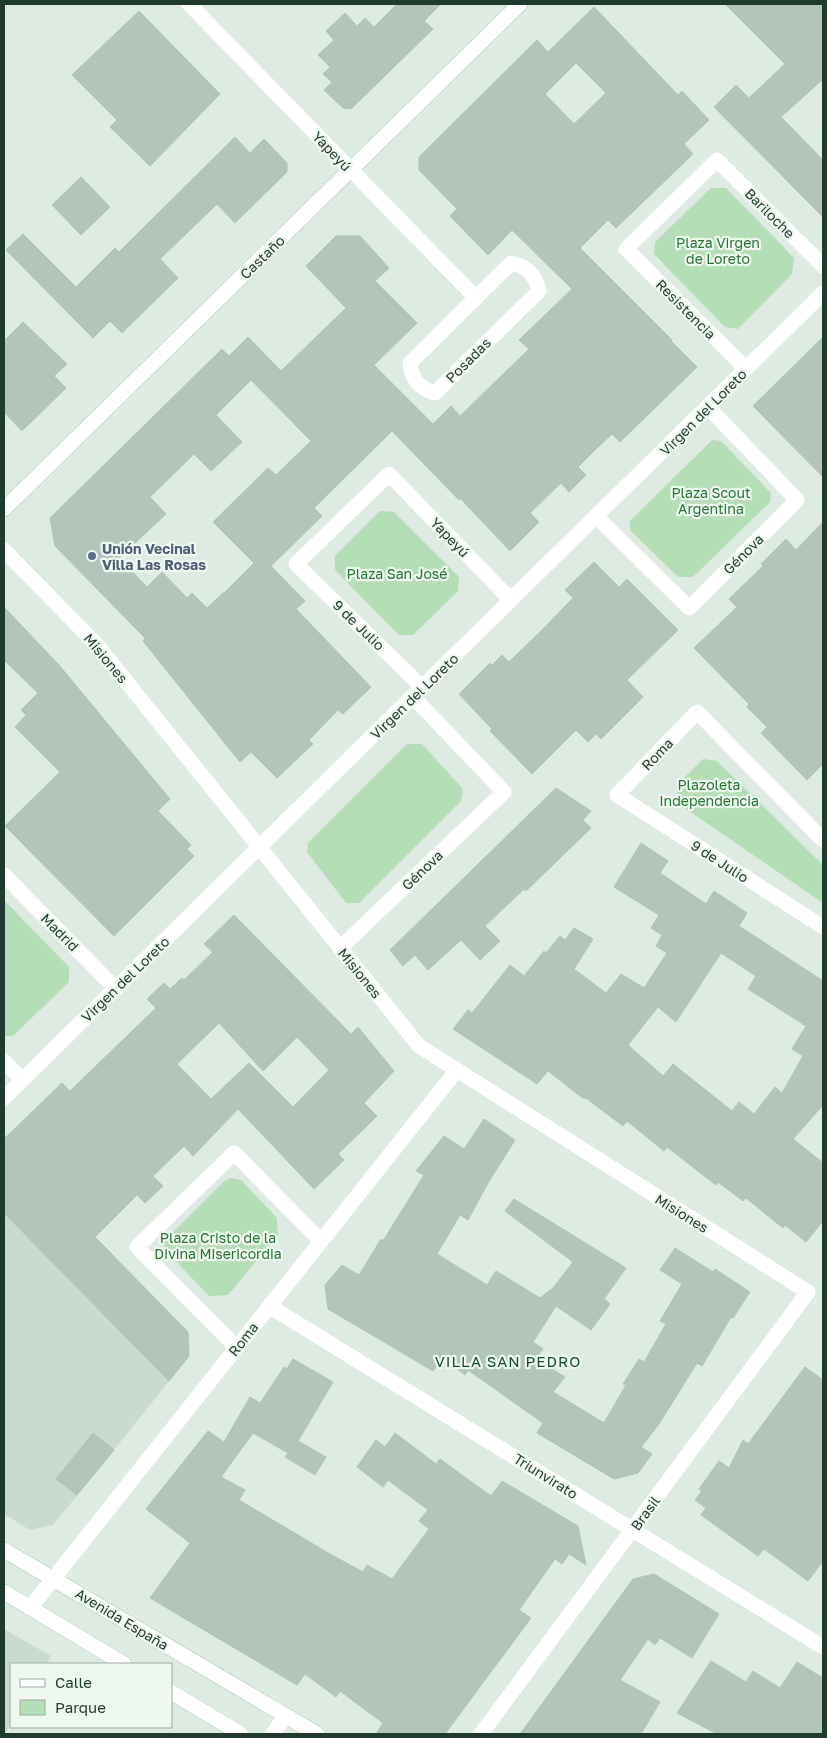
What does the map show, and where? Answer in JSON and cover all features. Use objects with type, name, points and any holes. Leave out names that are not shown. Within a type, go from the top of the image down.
[{"type":"street","name":"Yapeyú","points":[[189,4],[476,298]]},
{"type":"street","name":"Castaño","points":[[4,509],[520,4]]},
{"type":"street","name":"Bariloche","points":[[626,250],[717,160],[823,266]]},
{"type":"street","name":"Resistencia","points":[[626,250],[746,369]]},
{"type":"street","name":"Posadas","points":[[511,263],[520,265],[528,270],[537,283],[539,291],[435,393],[425,389],[415,379],[410,363],[476,298],[511,263]]},
{"type":"street","name":"Virgen del Loreto","points":[[4,1098],[823,294]]},
{"type":"street","name":"Génova","points":[[596,516],[689,608],[797,500],[708,407]]},
{"type":"street","name":"Yapeyú","points":[[389,474],[511,600]]},
{"type":"street","name":"9 de Julio","points":[[389,474],[296,564],[417,692],[504,792]]},
{"type":"street","name":"Misiones","points":[[4,550],[97,645],[419,1046],[808,1292]]},
{"type":"street","name":"Roma","points":[[617,795],[698,712],[823,840]]},
{"type":"street","name":"Génova","points":[[340,948],[504,792]]},
{"type":"street","name":"9 de Julio","points":[[617,795],[823,928]]},
{"type":"street","name":"Madrid","points":[[4,875],[116,988]]},
{"type":"street","points":[[4,1061],[22,1080]]},
{"type":"street","name":"Roma","points":[[30,1608],[457,1070]]},
{"type":"street","points":[[236,1347],[137,1247],[234,1153],[321,1241]]},
{"type":"street","name":"Brasil","points":[[481,1734],[808,1292]]},
{"type":"street","name":"Triunvirato","points":[[269,1306],[823,1647]]},
{"type":"street","name":"Avenida España","points":[[4,1550],[317,1734]]},
{"type":"street","points":[[4,1592],[122,1663]]},
{"type":"street","points":[[172,1693],[241,1734]]},
{"type":"street","points":[[273,1734],[285,1716]]},
{"type":"shaded area","points":[[4,1144],[188,1332],[189,1356],[114,1450],[53,1525],[30,1530],[4,1514]]},
{"type":"shaded area","points":[[4,1629],[51,1656],[47,1663],[10,1663],[10,1725],[5,1734]]},
{"type":"green space","name":"Plaza Virgen de Loreto","points":[[711,188],[726,188],[794,258],[792,274],[738,329],[725,327],[654,254],[655,242]]},
{"type":"green space","name":"Plaza Scout Argentina","points":[[712,440],[721,441],[771,493],[770,502],[693,577],[678,577],[630,530],[630,521]]},
{"type":"green space","name":"Plaza San José","points":[[380,511],[394,512],[459,577],[458,591],[413,635],[399,635],[335,570],[335,556]]},
{"type":"green space","points":[[407,744],[422,744],[463,789],[461,801],[359,903],[346,903],[307,852],[308,843]]},
{"type":"green space","name":"Plazoleta Independencia","points":[[703,759],[717,761],[823,865],[823,903],[679,804],[676,786]]},
{"type":"green space","points":[[4,900],[69,967],[69,982],[13,1036],[4,1036]]},
{"type":"green space","name":"Plaza Cristo de la Divina Misericordia","points":[[231,1178],[241,1180],[277,1218],[278,1235],[228,1295],[209,1296],[163,1245],[168,1237],[223,1182]]},
{"type":"building","points":[[397,4],[441,4],[424,21],[433,29],[351,109],[343,108],[324,90],[332,82],[323,74],[330,67],[318,55],[334,40],[326,31],[345,13],[357,26],[365,18],[374,27]]},
{"type":"building","points":[[725,4],[823,4],[823,79],[781,117],[823,160],[823,217],[714,107],[736,85],[749,98],[785,64]]},
{"type":"building","points":[[594,7],[678,95],[682,91],[709,120],[684,144],[693,154],[616,228],[608,220],[580,248],[697,367],[620,442],[612,434],[596,449],[578,467],[586,475],[569,492],[561,483],[530,513],[539,522],[510,551],[460,498],[459,500],[392,431],[314,508],[322,516],[271,566],[305,601],[296,609],[371,687],[343,714],[338,710],[309,740],[313,744],[277,778],[251,752],[240,762],[143,641],[145,638],[55,546],[50,518],[222,349],[229,356],[248,337],[281,371],[346,308],[306,266],[336,236],[360,236],[389,268],[375,281],[417,323],[374,365],[433,424],[451,406],[460,416],[529,349],[519,340],[572,289],[512,230],[488,255],[450,216],[457,209],[419,170],[419,157],[537,40],[548,52]],"holes":[[[576,63],[606,93],[574,124],[545,94]],[[251,380],[311,441],[276,475],[268,468],[213,522],[254,563],[207,608],[192,593],[187,598],[162,572],[147,587],[119,558],[166,514],[150,497],[194,454],[211,471],[242,442],[216,415]]]},
{"type":"building","points":[[139,11],[220,94],[150,166],[110,127],[117,120],[72,75]]},
{"type":"building","points":[[235,137],[250,153],[264,139],[287,163],[287,172],[235,223],[217,204],[160,259],[178,278],[122,333],[110,321],[93,338],[6,250],[23,234],[76,287],[115,248],[119,252]]},
{"type":"building","points":[[81,177],[110,207],[81,235],[52,205]]},
{"type":"building","points":[[23,322],[67,364],[54,376],[66,388],[22,431],[4,412],[4,341]]},
{"type":"building","points":[[823,337],[823,477],[753,406]]},
{"type":"building","points":[[823,522],[823,764],[807,780],[761,733],[767,727],[747,707],[749,704],[694,648],[737,607],[729,599],[763,566],[761,564],[786,539],[796,550]]},
{"type":"building","points":[[594,562],[619,587],[627,579],[678,630],[627,680],[643,697],[601,739],[596,734],[588,742],[576,730],[532,774],[490,731],[492,729],[459,694],[490,663],[492,665],[502,655],[509,662],[543,629],[573,598],[565,590]]},
{"type":"building","points":[[4,607],[59,665],[170,799],[158,811],[191,845],[187,849],[194,856],[114,936],[5,826],[60,772],[15,727],[26,715],[21,710],[38,693],[4,660]]},
{"type":"building","points":[[556,788],[591,811],[583,820],[591,828],[526,891],[524,889],[485,926],[500,941],[480,960],[461,940],[428,970],[415,955],[403,966],[390,950]]},
{"type":"building","points":[[641,843],[668,861],[660,873],[706,904],[714,891],[747,913],[739,926],[823,981],[823,1105],[793,1139],[823,1163],[823,1221],[806,1242],[785,1225],[783,1228],[746,1198],[743,1201],[718,1182],[716,1185],[667,1147],[664,1151],[627,1121],[623,1126],[548,1071],[537,1084],[453,1029],[468,1010],[472,1013],[510,965],[524,976],[544,951],[546,953],[560,936],[565,940],[574,928],[593,939],[574,969],[606,993],[621,974],[644,988],[667,953],[656,946],[662,935],[651,928],[659,915],[614,887]],"holes":[[[721,953],[756,976],[748,989],[806,1026],[792,1049],[803,1056],[782,1093],[775,1087],[754,1114],[739,1102],[732,1111],[673,1064],[663,1076],[628,1045],[658,1007],[676,1022]]]},
{"type":"building","points":[[234,915],[351,1034],[358,1027],[394,1071],[364,1103],[377,1116],[338,1154],[344,1160],[314,1189],[238,1109],[193,1156],[184,1146],[153,1176],[163,1186],[145,1203],[137,1195],[95,1237],[188,1332],[189,1356],[169,1381],[4,1213],[4,1139],[62,1083],[70,1091],[156,1008],[147,999],[164,983],[170,989],[182,978],[184,980],[213,952],[204,944]],"holes":[[[219,1023],[263,1071],[297,1037],[329,1070],[293,1107],[249,1063],[211,1099],[177,1064]]]},
{"type":"building","points":[[484,1119],[515,1140],[468,1220],[460,1215],[437,1254],[487,1285],[496,1271],[540,1298],[553,1288],[573,1262],[505,1211],[514,1199],[626,1268],[604,1299],[610,1304],[591,1330],[556,1306],[533,1342],[543,1349],[535,1359],[565,1377],[553,1392],[604,1423],[626,1385],[623,1384],[639,1359],[644,1362],[666,1324],[660,1321],[682,1284],[660,1270],[675,1248],[713,1272],[715,1269],[750,1292],[733,1318],[731,1317],[702,1366],[697,1363],[659,1424],[641,1447],[652,1454],[638,1473],[614,1479],[537,1433],[543,1423],[468,1370],[465,1375],[443,1358],[433,1371],[328,1309],[325,1285],[342,1265],[359,1275],[381,1239],[383,1241],[424,1175],[416,1171],[444,1136],[464,1149]]},
{"type":"building","points":[[293,1359],[333,1382],[298,1441],[326,1457],[315,1475],[285,1457],[288,1453],[253,1433],[221,1477],[245,1490],[239,1500],[330,1554],[363,1572],[367,1565],[392,1579],[429,1529],[419,1521],[428,1510],[388,1480],[383,1487],[357,1467],[376,1440],[385,1447],[395,1433],[436,1464],[440,1459],[491,1496],[502,1481],[578,1526],[586,1565],[569,1554],[562,1564],[555,1559],[519,1610],[531,1618],[445,1734],[376,1734],[383,1723],[340,1691],[336,1697],[305,1674],[297,1685],[150,1598],[190,1543],[146,1509],[208,1431],[224,1442],[250,1397],[260,1403],[284,1367],[287,1369]]},
{"type":"building","points":[[805,1367],[823,1380],[823,1561],[808,1581],[764,1549],[758,1556],[701,1515],[706,1508],[695,1500],[702,1491],[699,1489],[719,1461],[729,1468],[743,1440],[748,1444]]},
{"type":"building","points":[[93,1433],[114,1450],[77,1495],[56,1479]]},
{"type":"building","points":[[654,1574],[719,1614],[692,1658],[660,1638],[655,1645],[648,1639],[620,1680],[660,1702],[641,1734],[520,1734],[633,1579]]},
{"type":"building","points":[[711,1661],[746,1682],[753,1671],[780,1688],[797,1662],[823,1678],[823,1734],[717,1734],[677,1713]]},
{"type":"place","name":"Unión Vecinal Villa Las Rosas","points":[[92,556]]},
{"type":"district","name":"VILLA SAN PEDRO","points":[[508,1361]]}]
